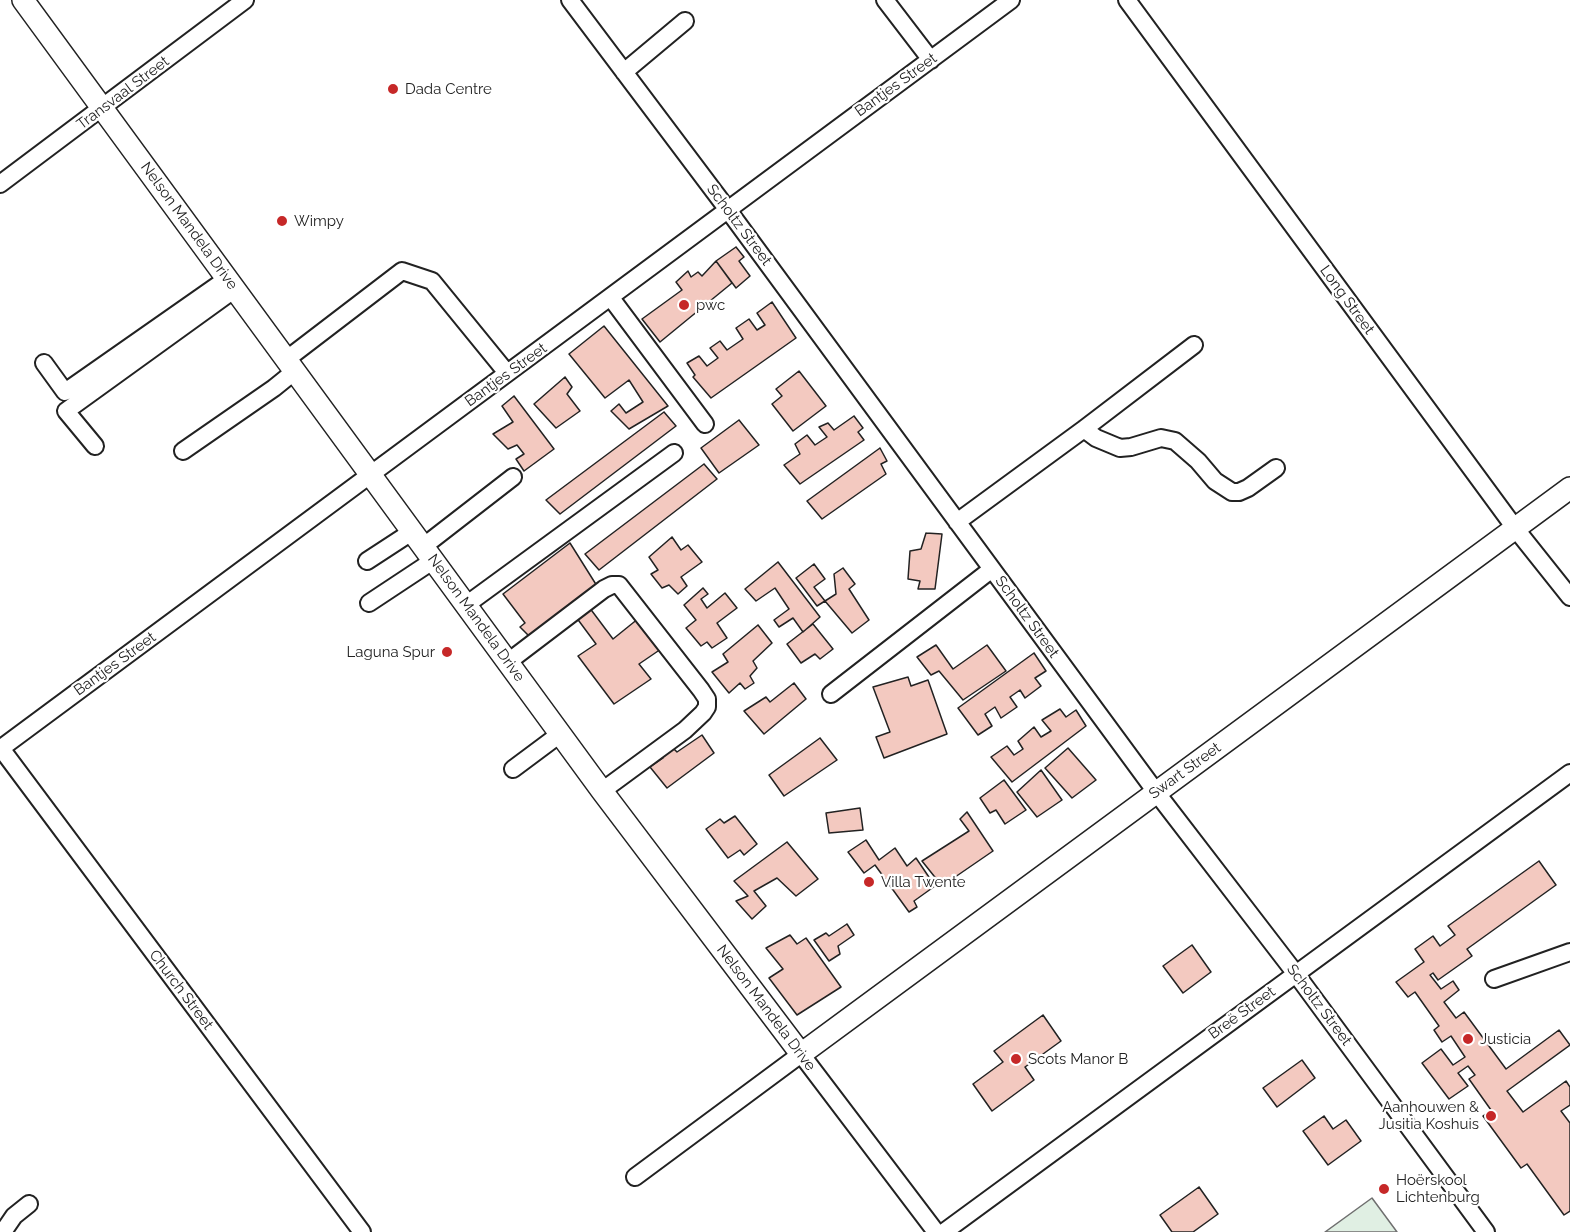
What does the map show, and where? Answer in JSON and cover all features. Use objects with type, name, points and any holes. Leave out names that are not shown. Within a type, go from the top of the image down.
[{"type":"main road","name":"Nelson Mandela Drive","points":[[23,0],[602,791],[801,1054]]},
{"type":"main road","name":"Swart Street","points":[[801,1054],[1570,488]]},
{"type":"street","name":"Transvaal Street","points":[[0,184],[245,0]]},
{"type":"street","name":"Scholtz Street","points":[[570,0],[728,210],[1156,792],[1296,974],[1486,1232]]},
{"type":"street","points":[[885,0],[931,60]]},
{"type":"street","name":"Bantjes Street","points":[[0,748],[1011,0]]},
{"type":"street","name":"Long Street","points":[[1126,0],[1515,528],[1570,597]]},
{"type":"street","points":[[624,72],[685,21]]},
{"type":"street","points":[[183,451],[274,388],[291,365],[402,270],[432,280],[507,374]]},
{"type":"street","points":[[44,363],[65,392],[231,284]]},
{"type":"street","points":[[95,446],[66,411],[231,284]]},
{"type":"street","points":[[611,298],[705,424]]},
{"type":"street","points":[[957,522],[1194,345]]},
{"type":"street","points":[[1084,429],[1096,438],[1120,448],[1161,438],[1175,441],[1198,461],[1215,481],[1232,492],[1248,488],[1276,468]]},
{"type":"street","points":[[466,605],[674,453]]},
{"type":"street","points":[[369,603],[423,546],[513,477]]},
{"type":"street","points":[[367,561],[423,546]]},
{"type":"street","points":[[831,694],[992,569]]},
{"type":"street","points":[[508,663],[604,589],[612,585],[619,585],[701,690],[707,699],[704,713],[685,730],[602,791]]},
{"type":"street","points":[[513,769],[560,734]]},
{"type":"street","name":"Church Street","points":[[0,748],[362,1232]]},
{"type":"street","name":"Breë Street","points":[[944,1232],[1570,773]]},
{"type":"street","points":[[1494,979],[1570,952]]},
{"type":"street","points":[[635,1177],[801,1054]]},
{"type":"street","name":"Nelson Mandela Drive","points":[[801,1054],[936,1232]]},
{"type":"street","points":[[3,1232],[14,1216],[29,1204]]},
{"type":"green space","points":[[1372,1198],[1397,1232],[1325,1232]]},
{"type":"building","points":[[736,247],[744,257],[739,261],[750,276],[736,288],[716,261]]},
{"type":"building","name":"pwc","points":[[716,261],[732,283],[660,342],[642,319],[682,290],[676,282],[688,271],[691,277],[698,272],[702,276]]},
{"type":"building","points":[[772,302],[796,338],[711,398],[693,377],[695,375],[687,363],[699,356],[707,366],[718,358],[710,348],[720,341],[727,350],[743,339],[736,328],[749,319],[757,330],[765,325],[757,313]]},
{"type":"building","points":[[604,326],[668,406],[629,429],[611,411],[619,404],[626,413],[643,402],[629,380],[605,398],[569,354]]},
{"type":"building","points":[[799,371],[826,406],[793,431],[772,404],[782,396],[776,389]]},
{"type":"building","points":[[565,377],[572,387],[567,394],[580,411],[556,428],[534,404]]},
{"type":"building","points":[[514,396],[554,449],[524,471],[516,459],[524,454],[517,445],[508,449],[493,434],[513,422],[502,406]]},
{"type":"building","points":[[664,412],[676,426],[560,514],[546,500]]},
{"type":"building","points":[[854,416],[863,428],[858,432],[864,440],[800,484],[784,465],[800,454],[795,444],[807,435],[815,445],[827,437],[819,427],[828,423],[834,430]]},
{"type":"building","points":[[739,420],[759,445],[719,473],[701,448]]},
{"type":"building","points":[[880,448],[887,461],[881,464],[886,474],[822,519],[807,501]]},
{"type":"building","points":[[704,464],[717,479],[599,570],[585,554]]},
{"type":"building","points":[[926,533],[942,534],[935,589],[918,589],[920,581],[908,579],[910,551],[921,549]]},
{"type":"building","points":[[672,537],[681,550],[688,545],[702,562],[681,577],[687,586],[678,594],[669,585],[662,588],[651,574],[658,570],[649,557]]},
{"type":"building","points":[[570,543],[597,586],[529,636],[520,627],[525,623],[503,594]]},
{"type":"building","points":[[778,562],[820,617],[803,632],[793,618],[779,627],[774,620],[789,609],[775,588],[756,601],[745,589]]},
{"type":"building","points":[[814,564],[825,579],[814,587],[825,601],[817,606],[796,578]]},
{"type":"building","points":[[843,568],[855,584],[849,589],[869,620],[852,633],[825,601],[836,594],[834,574]]},
{"type":"building","points":[[703,588],[708,594],[701,599],[707,608],[725,593],[737,608],[717,623],[727,638],[712,648],[707,642],[701,646],[686,628],[696,620],[684,605]]},
{"type":"building","points":[[589,607],[613,639],[639,618],[661,649],[639,664],[651,679],[614,704],[578,656],[596,644],[576,617]]},
{"type":"building","points":[[813,624],[833,649],[820,659],[815,654],[801,663],[787,644]]},
{"type":"building","points":[[758,625],[772,643],[753,661],[757,668],[750,676],[754,683],[745,689],[740,683],[729,693],[712,672],[728,662],[723,654]]},
{"type":"building","points":[[936,645],[953,669],[987,645],[1006,671],[963,700],[939,671],[931,675],[917,657]]},
{"type":"building","points":[[1034,653],[1046,671],[1035,678],[1041,686],[1025,698],[1020,690],[1010,697],[1017,707],[1001,718],[995,707],[985,714],[992,726],[978,735],[958,708]]},
{"type":"building","points":[[908,677],[911,686],[928,680],[947,734],[884,758],[876,737],[890,732],[873,687]]},
{"type":"building","points":[[794,683],[806,699],[764,734],[744,711],[766,697],[770,702]]},
{"type":"building","points":[[1060,709],[1066,717],[1076,710],[1086,726],[1012,782],[991,757],[1007,746],[1014,755],[1023,749],[1018,741],[1034,727],[1041,737],[1051,731],[1042,720]]},
{"type":"building","points":[[702,735],[714,753],[667,788],[650,767],[663,758],[660,754],[671,746],[677,752]]},
{"type":"building","points":[[820,738],[837,760],[784,796],[769,775]]},
{"type":"building","points":[[1068,748],[1096,780],[1072,798],[1045,768]]},
{"type":"building","points":[[1041,770],[1062,800],[1037,817],[1017,792]]},
{"type":"building","points":[[1004,780],[1026,810],[1005,824],[996,810],[990,813],[980,798]]},
{"type":"building","points":[[860,808],[863,830],[829,833],[826,813]]},
{"type":"building","points":[[967,812],[993,851],[942,886],[922,861],[969,831],[960,819]]},
{"type":"building","points":[[735,816],[757,844],[744,855],[740,850],[728,858],[706,829],[720,819],[724,823]]},
{"type":"building","points":[[866,840],[879,860],[895,848],[907,866],[916,858],[935,886],[914,901],[917,907],[909,912],[875,865],[864,873],[848,852]]},
{"type":"building","points":[[787,842],[818,879],[796,896],[777,878],[754,891],[766,906],[752,919],[736,901],[748,896],[734,881]]},
{"type":"building","name":"Justicia","points":[[1539,861],[1556,885],[1467,949],[1472,956],[1438,980],[1433,973],[1430,975],[1441,989],[1453,981],[1459,990],[1444,1002],[1456,1018],[1464,1012],[1506,1069],[1559,1030],[1570,1045],[1507,1091],[1523,1112],[1566,1081],[1570,1087],[1570,1105],[1561,1111],[1570,1123],[1570,1211],[1564,1215],[1527,1164],[1521,1168],[1483,1116],[1491,1110],[1469,1079],[1475,1075],[1468,1066],[1458,1073],[1468,1086],[1449,1099],[1422,1063],[1441,1049],[1453,1065],[1465,1057],[1451,1036],[1442,1042],[1434,1030],[1439,1026],[1415,992],[1408,997],[1396,982],[1424,962],[1415,949],[1433,936],[1440,946],[1455,935],[1448,926]]},
{"type":"building","points":[[847,924],[854,935],[838,946],[840,954],[829,961],[814,940],[826,933],[829,936]]},
{"type":"building","points":[[790,935],[797,944],[806,938],[841,987],[797,1015],[769,978],[783,969],[766,948]]},
{"type":"building","points":[[1192,945],[1211,972],[1183,993],[1163,966]]},
{"type":"building","points":[[1043,1015],[1061,1041],[1025,1067],[1034,1080],[992,1111],[973,1084],[1003,1062],[994,1051]]},
{"type":"building","points":[[1302,1060],[1315,1078],[1277,1107],[1263,1088]]},
{"type":"building","points":[[1324,1116],[1333,1129],[1346,1120],[1361,1141],[1328,1165],[1303,1131]]},
{"type":"building","points":[[1199,1187],[1218,1214],[1193,1232],[1172,1232],[1160,1215]]},
{"type":"place","name":"Dada Centre","points":[[393,89]]},
{"type":"place","name":"Wimpy","points":[[282,221]]},
{"type":"place","name":"pwc","points":[[684,305]]},
{"type":"place","name":"Laguna Spur","points":[[447,652]]},
{"type":"place","name":"Villa Twente","points":[[869,882]]},
{"type":"place","name":"Justicia","points":[[1468,1039]]},
{"type":"place","name":"Scots Manor B","points":[[1016,1059]]},
{"type":"place","name":"Aanhouwen & Jusitia Koshuis","points":[[1491,1116]]},
{"type":"place","name":"Hoërskool Lichtenburg","points":[[1384,1189]]}]
